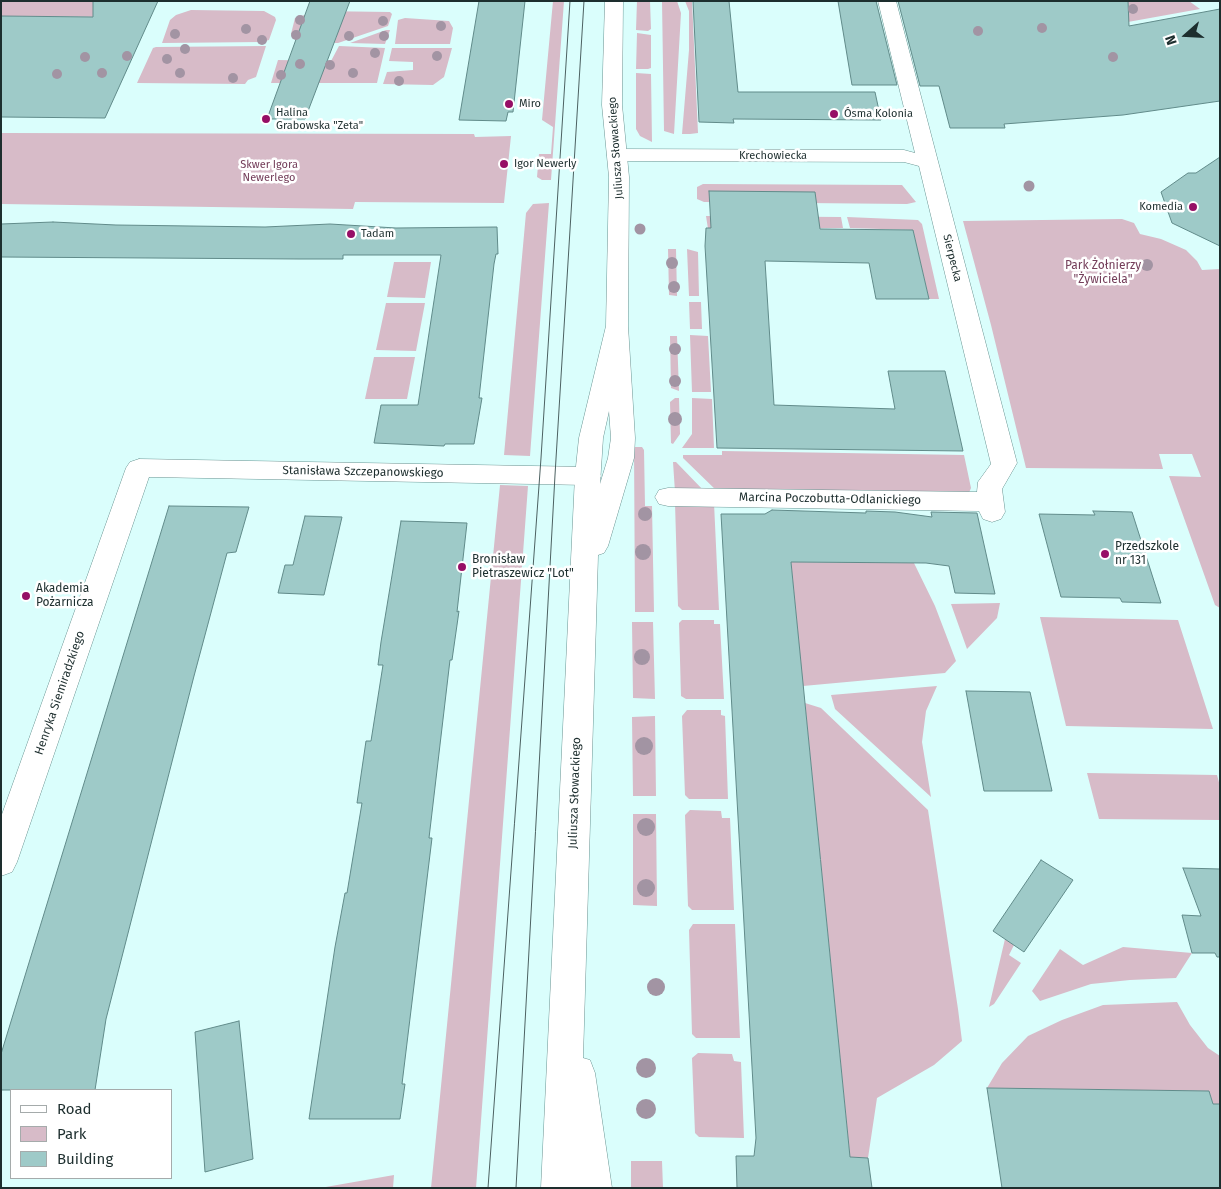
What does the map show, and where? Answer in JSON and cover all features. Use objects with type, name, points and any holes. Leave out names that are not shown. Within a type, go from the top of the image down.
[{"type":"street","name":"Juliusza Słowackiego","points":[[584,584],[621,458],[623,438],[618,326],[620,201],[612,105],[614,1]]},
{"type":"street","name":"Sierpecka","points":[[887,1],[1004,463],[991,482],[992,507]]},
{"type":"street","name":"Krechowiecka","points":[[617,155],[904,156],[928,162]]},
{"type":"street","name":"Juliusza Słowackiego","points":[[560,1188],[588,476],[591,438],[618,326]]},
{"type":"street","name":"Stanisława Szczepanowskiego","points":[[139,468],[588,476]]},
{"type":"street","name":"Henryka Siemiradzkiego","points":[[1,862],[139,468]]},
{"type":"street","name":"Marcina Poczobutta-Odlanickiego","points":[[668,497],[992,507]]},
{"type":"street","name":"Juliusza Słowackiego","points":[[568,1002],[593,1188]]},
{"type":"green space","points":[[1,1],[118,1],[110,17],[3,16],[1,19]]},
{"type":"green space","points":[[553,1],[564,1],[551,180],[542,180],[537,177],[539,154],[551,154],[553,127],[542,120]]},
{"type":"green space","points":[[637,1],[650,1],[651,29],[648,31],[636,30]]},
{"type":"green space","points":[[662,1],[677,1],[681,13],[674,134],[664,131]]},
{"type":"green space","points":[[685,1],[692,1],[698,133],[690,134],[682,134],[689,50],[689,11]]},
{"type":"green space","points":[[1087,1],[1189,1],[1200,9],[1089,29]]},
{"type":"green space","points":[[191,10],[264,11],[275,17],[276,20],[269,40],[262,42],[162,43],[170,20],[176,15]]},
{"type":"green space","points":[[317,11],[390,12],[392,14],[388,26],[338,43],[334,43],[337,36],[291,34],[295,18]]},
{"type":"green space","points":[[405,18],[449,21],[453,28],[450,44],[395,44],[398,20]]},
{"type":"green space","points":[[390,30],[385,44],[350,43]]},
{"type":"green space","points":[[637,33],[651,35],[651,68],[636,69]]},
{"type":"green space","points":[[266,46],[256,77],[248,80],[245,84],[137,83],[153,48],[156,47]]},
{"type":"green space","points":[[339,46],[385,48],[377,83],[271,83],[278,60],[331,61]]},
{"type":"green space","points":[[392,48],[452,48],[444,77],[433,85],[383,84],[387,72],[413,70],[413,62],[389,61]]},
{"type":"green space","points":[[636,73],[651,74],[652,142],[640,136],[636,129]]},
{"type":"green space","name":"Skwer Igora Newerlego","points":[[1,133],[474,134],[475,137],[511,136],[504,203],[355,202],[353,209],[1,204]]},
{"type":"green space","points":[[703,184],[902,185],[916,202],[907,204],[704,202],[697,199],[697,187]]},
{"type":"green space","points":[[549,203],[530,456],[504,455],[526,213],[533,204]]},
{"type":"green space","points":[[706,216],[841,217],[843,228],[708,229]]},
{"type":"green space","points":[[847,217],[918,220],[922,224],[939,299],[929,299],[913,230],[850,228]]},
{"type":"green space","name":"Park Żołnierzy \"Żywiciela\"","points":[[1122,219],[1134,223],[1140,234],[1161,239],[1186,250],[1197,261],[1202,270],[1220,269],[1220,608],[1215,605],[1169,476],[1201,477],[1192,454],[1159,454],[1163,469],[1026,468],[963,221]]},
{"type":"green space","points":[[668,249],[676,249],[677,296],[669,295]]},
{"type":"green space","points":[[687,249],[698,252],[699,296],[689,296]]},
{"type":"green space","points":[[394,262],[431,262],[425,298],[387,297]]},
{"type":"green space","points":[[689,302],[701,302],[702,329],[690,329]]},
{"type":"green space","points":[[386,303],[425,303],[416,351],[376,350]]},
{"type":"green space","points":[[690,335],[708,336],[711,392],[692,392]]},
{"type":"green space","points":[[670,336],[677,336],[679,391],[671,388]]},
{"type":"green space","points":[[374,357],[415,357],[407,399],[365,399]]},
{"type":"green space","points":[[675,398],[679,398],[680,434],[673,444],[671,443],[670,402]]},
{"type":"green space","points":[[692,398],[712,399],[714,448],[682,448],[692,434]]},
{"type":"green space","points":[[634,447],[642,447],[644,450],[645,506],[652,506],[654,612],[635,612]]},
{"type":"green space","points":[[722,451],[964,455],[971,488],[968,495],[718,492],[683,458],[683,455],[722,455]]},
{"type":"green space","points":[[673,462],[676,462],[706,493],[675,492]]},
{"type":"green space","points":[[500,485],[528,486],[476,1188],[431,1188]]},
{"type":"green space","points":[[675,503],[714,503],[719,610],[682,610],[678,606]]},
{"type":"green space","points":[[791,562],[914,563],[935,606],[956,661],[945,673],[803,686]]},
{"type":"green space","points":[[1000,603],[997,618],[967,649],[951,604]]},
{"type":"green space","points":[[1040,617],[1178,620],[1213,729],[1066,726]]},
{"type":"green space","points":[[682,620],[714,620],[714,624],[720,624],[724,699],[686,699],[681,696],[679,623]]},
{"type":"green space","points":[[632,622],[653,622],[655,699],[633,698]]},
{"type":"green space","points":[[937,686],[926,711],[922,742],[931,797],[835,709],[831,695]]},
{"type":"green space","points":[[805,703],[821,708],[928,810],[958,1009],[962,1041],[934,1065],[877,1098],[868,1158],[850,1157]]},
{"type":"green space","points":[[687,710],[721,710],[721,715],[725,716],[728,799],[689,799],[685,795],[682,716]]},
{"type":"green space","points":[[655,716],[656,796],[633,796],[632,717]]},
{"type":"green space","points":[[1087,773],[1217,775],[1220,786],[1220,820],[1099,819]]},
{"type":"green space","points":[[690,810],[721,811],[722,818],[730,818],[734,910],[692,910],[688,906],[685,815]]},
{"type":"green space","points":[[633,814],[656,814],[657,906],[633,905]]},
{"type":"green space","points":[[693,924],[735,924],[740,1038],[696,1038],[692,1034],[689,930]]},
{"type":"green space","points":[[1005,939],[1014,945],[1009,955],[1021,963],[994,1004],[989,1007]]},
{"type":"green space","points":[[1123,947],[1192,953],[1176,978],[1091,984],[1040,1001],[1032,991],[1060,949],[1083,965]]},
{"type":"green space","points":[[1177,1002],[1190,1025],[1208,1048],[1220,1056],[1220,1104],[1213,1104],[1209,1091],[987,1088],[1002,1063],[1028,1036],[1062,1020],[1103,1005]]},
{"type":"green space","points":[[698,1053],[732,1054],[734,1061],[741,1062],[744,1138],[699,1137],[695,1133],[692,1058]]},
{"type":"green space","points":[[631,1161],[662,1161],[663,1188],[631,1188]]},
{"type":"green space","points":[[394,1175],[393,1188],[320,1188]]},
{"type":"building","points":[[93,1],[158,1],[105,118],[1,117],[1,16],[93,17]]},
{"type":"building","points":[[310,1],[350,1],[305,119],[267,119]]},
{"type":"building","points":[[479,1],[525,1],[513,112],[508,112],[506,121],[459,120]]},
{"type":"building","points":[[693,1],[729,1],[738,92],[875,92],[881,120],[733,119],[734,123],[699,122]]},
{"type":"building","points":[[838,1],[876,1],[897,85],[852,85]]},
{"type":"building","points":[[898,1],[1128,1],[1129,26],[1220,9],[1220,101],[1123,115],[1004,124],[1005,128],[950,128],[939,86],[920,86]]},
{"type":"building","name":"Komedia","points":[[1220,157],[1220,246],[1172,223],[1161,192],[1188,173],[1196,173]]},
{"type":"building","points":[[709,191],[815,192],[820,229],[913,230],[929,299],[876,299],[869,263],[765,261],[774,405],[895,409],[888,371],[945,371],[963,451],[717,448],[705,246],[706,228],[711,228]]},
{"type":"building","points":[[53,222],[116,225],[265,227],[330,224],[396,228],[497,227],[498,254],[496,254],[494,264],[479,398],[482,398],[474,444],[445,444],[444,446],[374,443],[381,405],[418,405],[441,255],[343,255],[343,259],[1,257],[1,224]]},
{"type":"building","points":[[169,506],[249,507],[236,552],[227,553],[194,676],[106,1019],[95,1089],[1,1090],[1,1054]]},
{"type":"building","points":[[772,510],[895,512],[932,517],[931,512],[977,513],[995,594],[955,593],[949,566],[926,563],[791,562],[850,1157],[868,1158],[872,1188],[737,1188],[736,1156],[754,1156],[756,1138],[721,514],[765,514]]},
{"type":"building","points":[[1093,511],[1132,512],[1161,603],[1122,602],[1120,598],[1061,597],[1039,514],[1095,515]]},
{"type":"building","points":[[305,516],[342,517],[324,595],[278,593],[285,565],[293,565]]},
{"type":"building","points":[[401,521],[467,523],[457,612],[459,611],[452,660],[450,660],[429,838],[432,838],[402,1084],[405,1084],[400,1119],[309,1119],[335,947],[345,893],[347,893],[362,803],[357,803],[366,741],[371,741],[383,665],[378,665]]},
{"type":"building","points":[[966,691],[1030,692],[1052,791],[984,791]]},
{"type":"building","points":[[1041,860],[1073,880],[1024,952],[993,931]]},
{"type":"building","points":[[1183,868],[1220,869],[1220,957],[1217,957],[1215,953],[1192,953],[1182,915],[1201,916]]},
{"type":"building","points":[[239,1021],[253,1159],[205,1172],[195,1032]]},
{"type":"building","points":[[987,1088],[1209,1091],[1213,1104],[1220,1104],[1220,1188],[1002,1188]]},
{"type":"tram line","points":[[488,1188],[541,458],[570,1]]},
{"type":"tram line","points":[[516,1188],[555,475],[584,1]]},
{"type":"place","name":"Miro","points":[[509,104]]},
{"type":"place","name":"Ósma Kolonia","points":[[834,114]]},
{"type":"place","name":"Halina Grabowska \"Zeta\"","points":[[266,119]]},
{"type":"place","name":"Igor Newerly","points":[[504,164]]},
{"type":"place","name":"Komedia","points":[[1193,207]]},
{"type":"place","name":"Tadam","points":[[351,234]]},
{"type":"place","name":"Przedszkole nr 131","points":[[1105,554]]},
{"type":"place","name":"Bronisław Pietraszewicz \"Lot\"","points":[[462,567]]},
{"type":"place","name":"Akademia Pożarnicza","points":[[26,596]]}]
